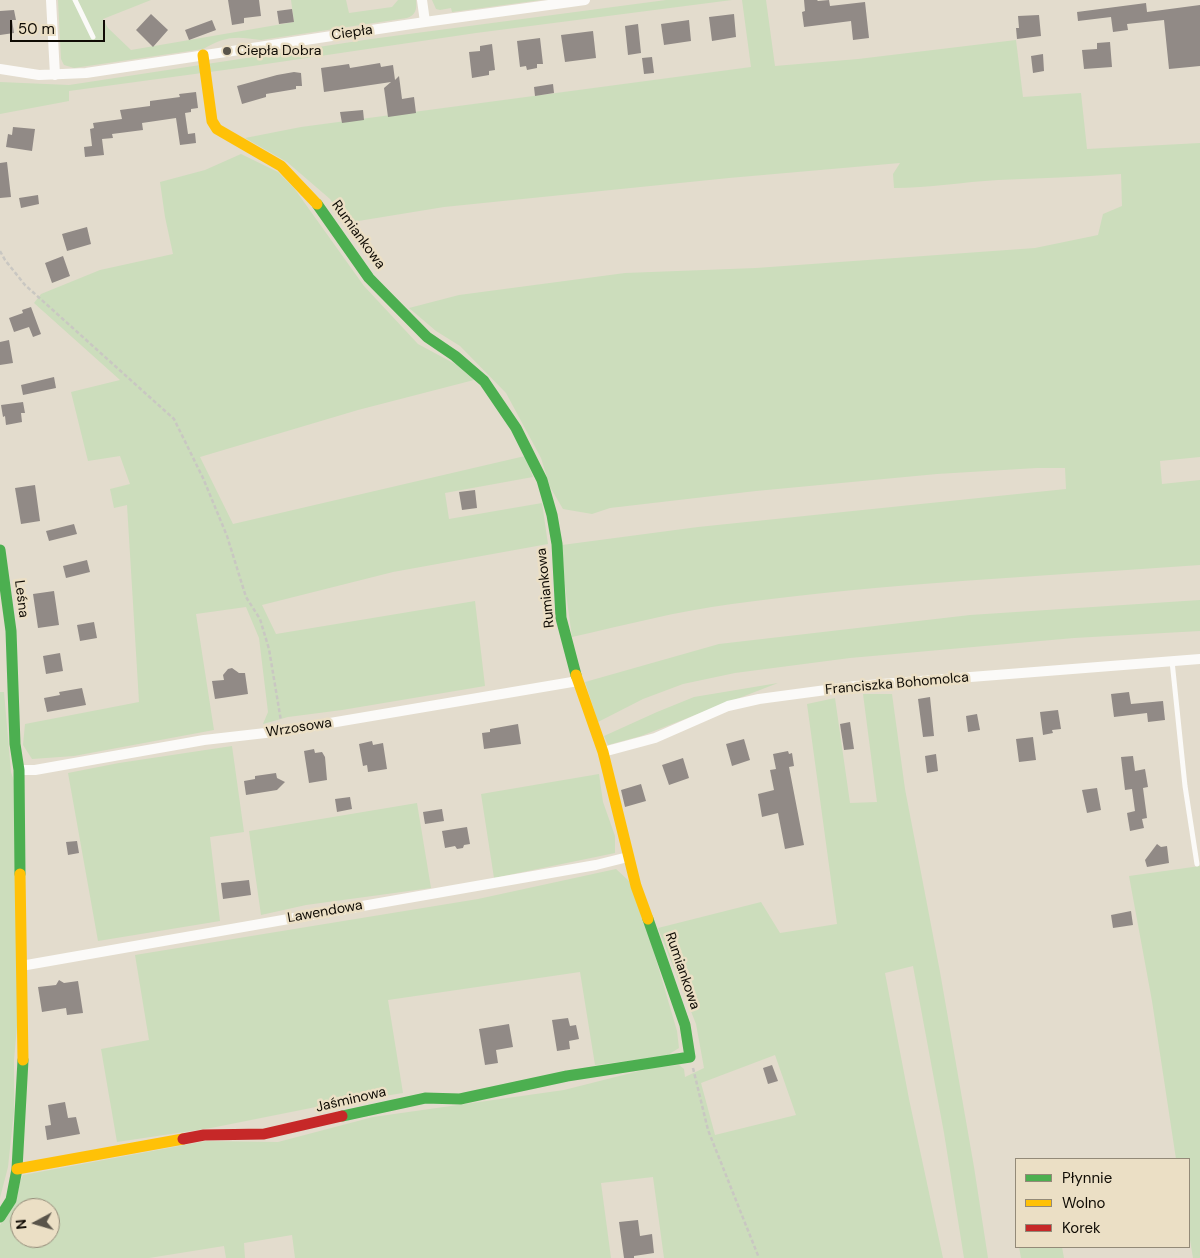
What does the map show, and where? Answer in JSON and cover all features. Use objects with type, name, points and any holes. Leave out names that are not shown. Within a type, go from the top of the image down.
[{"type":"street","points":[[51,0],[55,75]]},
{"type":"street","points":[[422,0],[425,22]]},
{"type":"street","name":"Ciepła","points":[[0,69],[40,75],[86,73],[204,54],[585,0]]},
{"type":"street","name":"Rumiankowa","points":[[204,54],[212,121],[217,129],[281,166],[314,200],[369,278],[427,337],[455,356],[484,381],[516,428],[542,480],[552,515],[557,544],[561,618],[578,681],[603,752],[636,886],[685,1025],[690,1057]]},
{"type":"street","name":"Leśna","points":[[0,550],[11,631],[15,744],[19,770],[24,1056],[17,1169],[11,1200],[0,1217]]},
{"type":"street","name":"Franciszka Bohomolca","points":[[603,752],[655,738],[728,706],[759,699],[856,686],[1200,659]]},
{"type":"street","name":"Wrzosowa","points":[[19,770],[35,770],[204,740],[282,731],[578,681]]},
{"type":"street","name":"Lawendowa","points":[[21,966],[628,857]]},
{"type":"street","name":"Jaśminowa","points":[[17,1169],[204,1135],[264,1134],[425,1098],[460,1099],[567,1076],[690,1057]]},
{"type":"lane","points":[[75,0],[93,37]]},
{"type":"lane","points":[[1172,661],[1185,786],[1197,864]]},
{"type":"path","points":[[0,251],[4,260],[25,285],[174,419],[203,478],[226,536],[246,597],[260,618],[269,649],[282,731]]},
{"type":"path","points":[[690,1057],[708,1130],[758,1258]]},
{"type":"green space","points":[[58,0],[151,0],[103,19],[108,28],[131,50],[294,22],[291,0],[346,0],[349,13],[392,7],[398,0],[416,0],[416,6],[414,13],[407,18],[261,40],[231,38],[203,49],[74,68],[64,65],[61,59]]},
{"type":"green space","points":[[432,0],[541,0],[452,12],[451,8],[436,9]]},
{"type":"green space","points":[[666,0],[732,0],[476,33],[69,91],[69,101],[0,114],[0,82],[69,85],[371,39]]},
{"type":"green space","points":[[742,0],[766,0],[775,66],[858,59],[1016,40],[1023,97],[1081,93],[1087,149],[1200,143],[1200,457],[1160,461],[1162,484],[1200,480],[1200,565],[966,581],[790,597],[692,610],[572,637],[562,545],[698,527],[1066,489],[1065,468],[937,474],[756,491],[610,508],[592,514],[563,509],[550,487],[541,458],[506,393],[460,346],[436,331],[409,308],[459,295],[625,273],[756,268],[1035,248],[1098,235],[1103,214],[1122,206],[1121,174],[998,180],[894,188],[893,174],[900,163],[444,207],[346,223],[330,199],[287,162],[245,138],[301,127],[751,67]]},
{"type":"green space","points":[[241,154],[278,172],[294,188],[364,286],[418,344],[457,365],[474,380],[358,410],[200,457],[233,524],[525,456],[533,477],[445,493],[449,519],[542,503],[548,544],[393,572],[262,605],[276,634],[475,601],[485,686],[288,717],[263,724],[268,712],[259,638],[246,607],[196,614],[214,730],[74,756],[32,759],[23,745],[25,724],[139,702],[127,505],[114,508],[110,489],[130,484],[120,456],[88,461],[71,392],[120,380],[34,303],[41,294],[100,270],[173,254],[160,182],[205,170]]},
{"type":"green space","points":[[1200,600],[1200,631],[1074,638],[850,658],[735,673],[683,684],[643,699],[598,722],[585,682],[719,644],[970,615]]},
{"type":"green space","points":[[778,683],[641,736],[608,745],[604,736],[694,697]]},
{"type":"green space","points":[[0,692],[4,692],[11,772],[15,784],[19,1005],[14,1060],[14,1111],[8,1167],[0,1198]]},
{"type":"green space","points":[[863,694],[892,694],[905,789],[940,972],[988,1258],[964,1258],[944,1133],[913,966],[885,973],[909,1099],[943,1258],[664,1258],[653,1177],[601,1183],[611,1258],[295,1258],[292,1235],[244,1243],[245,1258],[226,1258],[224,1246],[149,1258],[0,1258],[0,1225],[10,1211],[10,1248],[60,1248],[60,1198],[17,1198],[23,1175],[206,1141],[278,1142],[373,1117],[564,1090],[651,1068],[679,1065],[684,1069],[685,1077],[704,1068],[696,1024],[658,928],[761,902],[780,933],[837,924],[807,704],[835,698],[850,803],[877,802]],"holes":[[[775,1055],[796,1115],[715,1135],[701,1083]]]},
{"type":"green space","points":[[232,746],[244,832],[210,837],[220,921],[98,941],[68,773],[119,763]]},
{"type":"green space","points":[[599,774],[603,802],[615,836],[615,853],[494,878],[481,794]]},
{"type":"green space","points":[[417,803],[431,888],[306,905],[261,915],[249,831]]},
{"type":"green space","points":[[1200,866],[1200,1258],[1193,1258],[1190,1240],[1190,1158],[1176,1158],[1152,1001],[1129,876]]},
{"type":"green space","points":[[616,869],[629,881],[648,932],[677,1031],[679,1048],[666,1056],[595,1065],[580,972],[388,1000],[403,1093],[321,1106],[211,1128],[117,1142],[101,1049],[149,1040],[135,955],[478,899]]},
{"type":"green space","points":[[1019,1248],[1062,1248],[1064,1258],[1021,1258]]},
{"type":"building","points":[[228,0],[259,0],[261,16],[244,18],[244,23],[232,25]]},
{"type":"building","points":[[804,0],[829,0],[830,6],[865,2],[869,38],[853,40],[851,21],[804,27],[802,12],[805,11]]},
{"type":"building","points":[[1146,3],[1147,12],[1200,5],[1200,66],[1169,69],[1164,20],[1127,24],[1128,30],[1113,32],[1111,17],[1078,21],[1077,12]]},
{"type":"building","points":[[292,9],[294,22],[279,24],[277,11]]},
{"type":"building","points":[[14,10],[16,20],[12,20],[14,33],[0,35],[0,11]]},
{"type":"building","points":[[151,14],[168,30],[153,47],[136,30]]},
{"type":"building","points":[[734,14],[736,37],[712,41],[709,17]]},
{"type":"building","points":[[1039,15],[1041,36],[1017,39],[1016,28],[1019,28],[1018,16]]},
{"type":"building","points":[[212,20],[216,30],[189,40],[185,30]]},
{"type":"building","points":[[689,20],[691,41],[664,45],[661,24]]},
{"type":"building","points":[[638,24],[641,53],[628,55],[625,26]]},
{"type":"building","points":[[593,31],[596,58],[565,62],[561,35]]},
{"type":"building","points":[[540,38],[543,64],[537,64],[537,68],[527,70],[526,66],[520,67],[517,41]]},
{"type":"building","points":[[1110,42],[1112,67],[1084,69],[1082,50],[1097,49],[1097,43]]},
{"type":"building","points":[[492,44],[495,70],[489,71],[489,75],[472,78],[469,52],[480,51],[480,46]]},
{"type":"building","points":[[1043,54],[1044,71],[1033,73],[1031,56]]},
{"type":"building","points":[[652,57],[654,73],[644,74],[642,58]]},
{"type":"building","points":[[380,63],[381,67],[393,65],[395,80],[399,76],[402,99],[414,97],[416,113],[388,117],[384,88],[391,82],[324,92],[321,68],[349,64],[350,68]]},
{"type":"building","points":[[294,72],[301,73],[302,86],[296,86],[296,89],[266,94],[266,97],[242,104],[237,86]]},
{"type":"building","points":[[553,84],[554,93],[535,96],[534,87]]},
{"type":"building","points":[[196,92],[198,108],[191,109],[191,112],[185,113],[188,134],[195,133],[196,143],[180,145],[176,118],[142,123],[143,130],[112,134],[113,138],[102,139],[104,155],[85,157],[84,147],[92,146],[90,129],[94,128],[93,123],[122,119],[120,110],[150,106],[150,101],[180,97],[179,94]]},
{"type":"building","points":[[363,110],[364,120],[342,123],[340,112]]},
{"type":"building","points":[[13,127],[35,129],[32,151],[6,147],[8,134],[12,135]]},
{"type":"building","points":[[7,162],[11,197],[0,198],[0,163]]},
{"type":"building","points":[[38,195],[39,204],[21,208],[19,198]]},
{"type":"building","points":[[87,227],[91,244],[67,251],[62,234]]},
{"type":"building","points":[[63,256],[70,276],[52,283],[45,263]]},
{"type":"building","points":[[31,307],[41,334],[33,337],[29,327],[14,332],[9,318],[23,313],[22,310]]},
{"type":"building","points":[[9,340],[13,363],[0,365],[0,342]]},
{"type":"building","points":[[54,377],[56,388],[23,395],[21,385]]},
{"type":"building","points":[[23,402],[25,413],[21,413],[22,422],[6,425],[1,405]]},
{"type":"building","points":[[35,485],[40,521],[21,524],[15,488]]},
{"type":"building","points":[[475,490],[477,508],[462,510],[459,492]]},
{"type":"building","points":[[74,524],[77,534],[49,541],[46,531]]},
{"type":"building","points":[[87,560],[90,572],[66,578],[63,566]]},
{"type":"building","points":[[54,591],[59,625],[38,628],[33,594]]},
{"type":"building","points":[[94,622],[97,638],[80,641],[77,625]]},
{"type":"building","points":[[60,653],[63,671],[46,674],[43,656]]},
{"type":"building","points":[[232,668],[239,673],[245,673],[248,694],[215,699],[212,681],[224,680],[223,675],[228,669]]},
{"type":"building","points":[[82,688],[86,705],[47,712],[44,698],[60,695],[59,692]]},
{"type":"building","points":[[1129,692],[1131,704],[1163,701],[1165,720],[1148,722],[1147,713],[1114,717],[1111,694]]},
{"type":"building","points":[[930,697],[934,736],[923,737],[918,699]]},
{"type":"building","points":[[1058,710],[1061,729],[1052,730],[1053,733],[1043,735],[1040,712]]},
{"type":"building","points":[[977,714],[980,730],[968,732],[966,716]]},
{"type":"building","points":[[850,722],[854,749],[844,750],[840,724]]},
{"type":"building","points":[[518,724],[521,744],[484,749],[482,733],[490,732],[490,729]]},
{"type":"building","points":[[1033,737],[1036,760],[1019,762],[1016,739]]},
{"type":"building","points":[[744,739],[750,760],[732,766],[726,744]]},
{"type":"building","points":[[372,741],[373,745],[383,743],[387,769],[368,772],[367,765],[363,766],[359,744]]},
{"type":"building","points":[[314,749],[315,753],[322,752],[325,757],[327,780],[309,783],[304,751]]},
{"type":"building","points":[[788,751],[789,754],[792,753],[794,766],[789,767],[804,845],[785,849],[778,813],[762,817],[758,794],[774,790],[770,770],[776,769],[773,754]]},
{"type":"building","points":[[936,754],[938,771],[927,773],[925,756]]},
{"type":"building","points":[[1133,756],[1135,771],[1145,769],[1148,787],[1143,788],[1147,818],[1142,819],[1144,828],[1130,831],[1127,813],[1135,811],[1132,789],[1125,790],[1121,757]]},
{"type":"building","points":[[683,758],[689,778],[669,785],[662,765]]},
{"type":"building","points":[[276,773],[277,778],[285,782],[277,790],[246,795],[244,781],[255,779],[255,776]]},
{"type":"building","points":[[641,784],[646,801],[625,807],[621,790]]},
{"type":"building","points":[[1097,788],[1101,810],[1087,813],[1082,790]]},
{"type":"building","points":[[350,797],[352,809],[337,812],[335,799]]},
{"type":"building","points":[[442,809],[444,821],[425,824],[423,812]]},
{"type":"building","points":[[467,827],[470,844],[457,849],[455,846],[445,848],[442,831]]},
{"type":"building","points":[[77,841],[79,853],[68,855],[66,842]]},
{"type":"building","points":[[1157,844],[1161,847],[1167,846],[1169,863],[1147,867],[1145,860]]},
{"type":"building","points":[[249,880],[251,895],[223,899],[221,883]]},
{"type":"building","points":[[1131,911],[1133,925],[1113,928],[1111,915]]},
{"type":"building","points":[[59,980],[64,983],[78,981],[83,1013],[67,1015],[66,1008],[42,1012],[38,987],[56,985]]},
{"type":"building","points":[[568,1018],[570,1026],[576,1025],[579,1039],[569,1041],[570,1049],[557,1051],[552,1020]]},
{"type":"building","points":[[509,1024],[513,1047],[496,1050],[498,1063],[485,1065],[479,1029]]},
{"type":"building","points":[[772,1065],[778,1081],[768,1084],[763,1068]]},
{"type":"building","points":[[65,1102],[68,1118],[76,1117],[80,1134],[47,1140],[45,1126],[51,1125],[48,1105]]},
{"type":"building","points":[[638,1220],[640,1236],[652,1234],[654,1253],[634,1256],[634,1258],[624,1258],[619,1222]]},
{"type":"traffic: fast","points":[[317,204],[369,278],[427,337],[455,356],[484,381],[516,428],[542,480],[552,515],[557,544],[561,618],[576,675]]},
{"type":"traffic: fast","points":[[0,550],[11,631],[15,744],[19,770],[20,874]]},
{"type":"traffic: fast","points":[[342,1116],[425,1098],[460,1099],[567,1076],[690,1057],[685,1025],[648,919]]},
{"type":"traffic: fast","points":[[0,1217],[11,1200],[17,1169],[23,1060]]},
{"type":"traffic: slow","points":[[203,55],[212,121],[217,129],[281,166],[317,204]]},
{"type":"traffic: slow","points":[[576,675],[603,752],[636,886],[648,919]]},
{"type":"traffic: slow","points":[[20,874],[23,1060]]},
{"type":"traffic: slow","points":[[17,1169],[183,1139]]},
{"type":"traffic: jam","points":[[183,1139],[204,1135],[264,1134],[342,1116]]},
{"type":"place","name":"Ciepła Dobra","points":[[227,51]]}]
